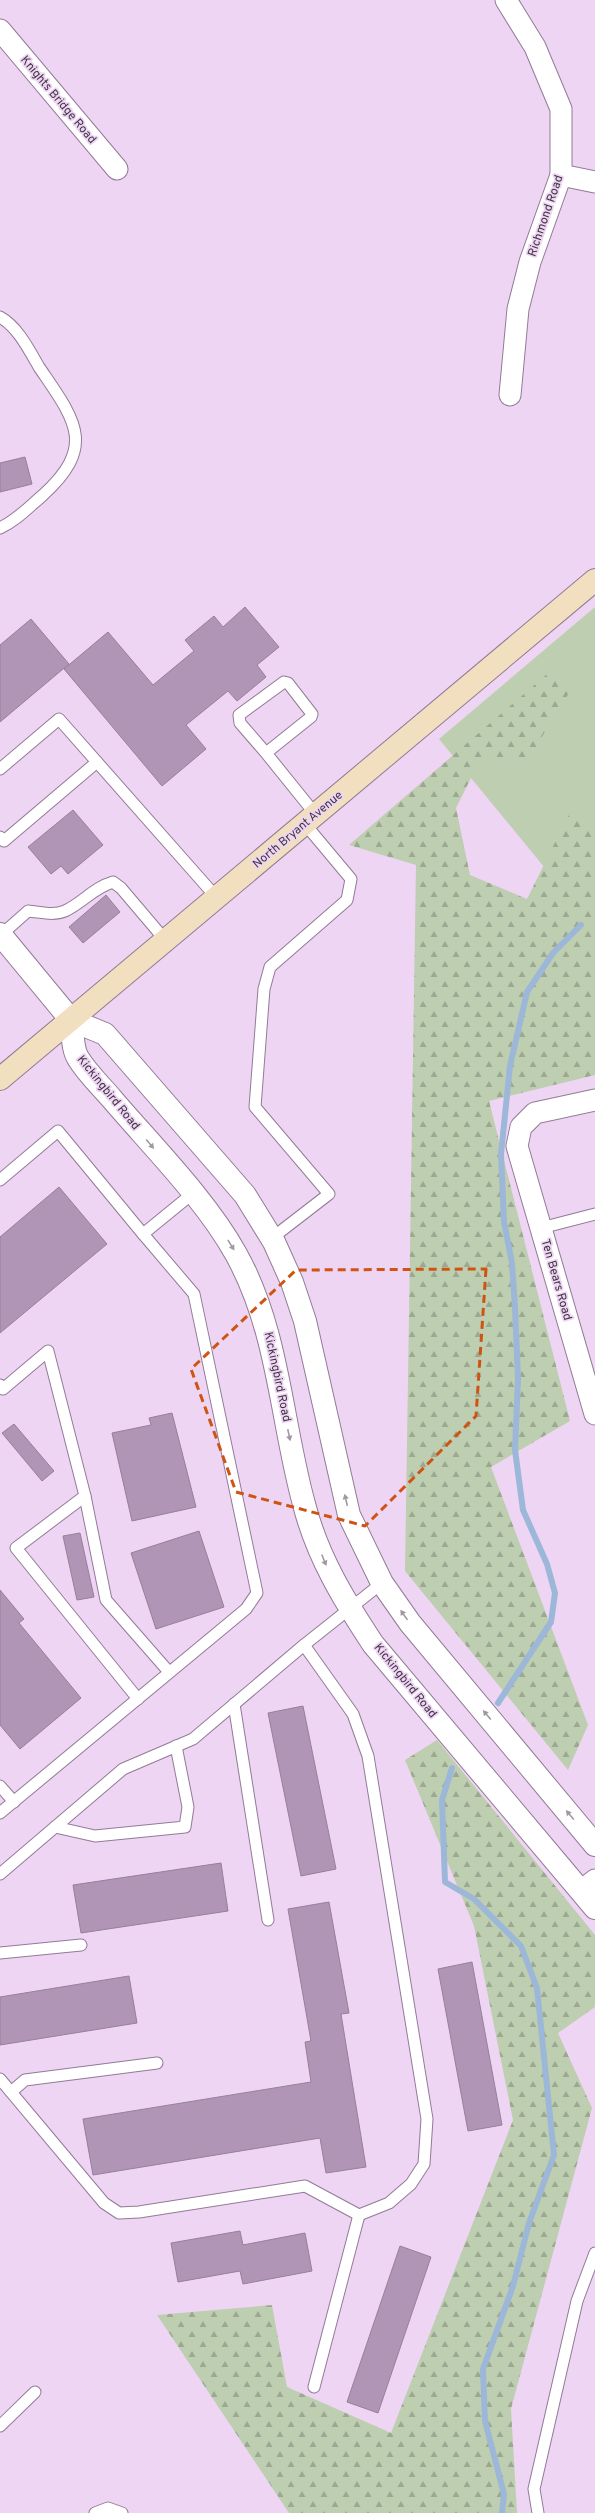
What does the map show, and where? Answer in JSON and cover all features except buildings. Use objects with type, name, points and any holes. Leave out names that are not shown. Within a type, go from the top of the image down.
[{"type":"main road","name":"North Bryant Avenue","points":[[0,1079],[595,580]]},
{"type":"street","name":"Richmond Road","points":[[506,0],[536,47],[561,109],[562,175],[530,262],[518,309],[510,395]]},
{"type":"street","name":"Knights Bridge Road","points":[[0,30],[81,129],[117,168]]},
{"type":"street","points":[[562,175],[595,182]]},
{"type":"street","points":[[0,934],[71,1020],[105,1034],[245,1195],[272,1238],[292,1282],[305,1321],[349,1515],[382,1583],[410,1623],[595,1845]]},
{"type":"street","name":"Kickingbird Road","points":[[71,1020],[77,1057],[220,1228],[237,1255],[251,1286],[267,1330],[304,1505],[329,1574],[349,1609],[373,1644],[588,1886],[595,1908]]},
{"type":"street","name":"Ten Bears Road","points":[[595,1100],[536,1113],[522,1127],[517,1146],[595,1414]]},
{"type":"lane","points":[[0,317],[17,332],[65,406],[77,439],[73,460],[59,481],[13,522],[0,528]]},
{"type":"lane","points":[[266,753],[311,717],[311,711],[288,683],[284,682],[239,715],[240,723],[266,753],[351,879],[347,900],[270,967],[264,989],[255,1107],[329,1194],[272,1238]]},
{"type":"lane","points":[[0,769],[59,719],[217,898]]},
{"type":"lane","points":[[0,837],[4,842],[97,762]]},
{"type":"lane","points":[[0,934],[28,911],[48,914],[64,911],[104,884],[113,882],[121,888],[166,941]]},
{"type":"lane","points":[[0,1180],[58,1131],[194,1294],[257,1593],[246,1609],[0,1813]]},
{"type":"lane","points":[[143,1234],[192,1194]]},
{"type":"lane","points":[[541,1228],[595,1214]]},
{"type":"lane","points":[[0,1385],[4,1389],[48,1351],[85,1496],[106,1600],[169,1672]]},
{"type":"lane","points":[[85,1496],[16,1548],[138,1699]]},
{"type":"lane","points":[[0,1874],[123,1769],[193,1739],[304,1645],[382,1583]]},
{"type":"lane","points":[[304,1645],[353,1714],[368,1756],[427,2118],[424,2164],[411,2184],[389,2203],[359,2215]]},
{"type":"lane","points":[[234,1704],[268,1920]]},
{"type":"lane","points":[[55,1827],[95,1836],[185,1827],[188,1807],[176,1746]]},
{"type":"lane","points":[[0,1786],[14,1802]]},
{"type":"lane","points":[[0,1953],[81,1944]]},
{"type":"lane","points":[[11,2092],[24,2080],[157,2063]]},
{"type":"lane","points":[[0,2079],[104,2203],[119,2213],[139,2212],[305,2186],[359,2215]]},
{"type":"lane","points":[[314,2387],[359,2215]]},
{"type":"lane","points":[[538,2513],[534,2488],[577,2302],[595,2253]]},
{"type":"lane","points":[[0,2426],[35,2392]]},
{"type":"lane","points":[[95,2513],[108,2508],[122,2513]]},
{"type":"highlighted area","points":[[486,1269],[476,1416],[365,1526],[236,1492],[191,1369],[296,1270]]},
{"type":"green space","points":[[595,607],[595,929],[439,739]]},
{"type":"green space","points":[[553,669],[572,688],[527,761],[480,760],[456,808],[470,875],[527,899],[571,810],[595,829],[595,1075],[489,1101],[570,1421],[491,1467],[588,1725],[568,1770],[405,1571],[416,865],[349,845]]},
{"type":"green space","points":[[437,1740],[595,1935],[595,2007],[558,2033],[592,2108],[511,2409],[517,2513],[289,2513],[157,2315],[272,2305],[287,2387],[391,2433],[513,2120],[474,1926],[405,1760]]},
{"type":"waterway","points":[[498,1703],[551,1622],[555,1593],[547,1564],[523,1510],[515,1450],[518,1379],[515,1308],[512,1263],[504,1222],[501,1154],[510,1066],[527,992],[553,953],[581,925]]},
{"type":"waterway","points":[[452,1768],[442,1800],[445,1882],[474,1899],[521,1946],[537,1988],[554,2155],[529,2223],[513,2286],[483,2369],[485,2421],[504,2494],[502,2513]]}]
